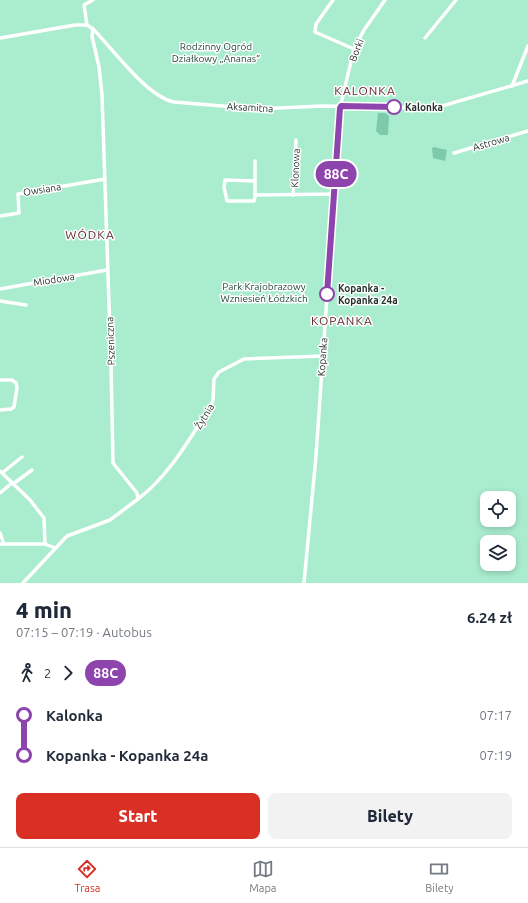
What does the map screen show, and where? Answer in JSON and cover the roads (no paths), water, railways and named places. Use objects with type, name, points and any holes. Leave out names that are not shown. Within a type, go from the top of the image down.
[{"type":"street","points":[[0,38],[75,25],[87,25],[83,0]]},
{"type":"street","points":[[84,5],[93,0]]},
{"type":"street","points":[[333,0],[316,24],[315,32],[354,49]]},
{"type":"street","name":"Borki","points":[[341,106],[354,49],[364,30],[385,0]]},
{"type":"street","points":[[425,38],[456,0]]},
{"type":"street","name":"Aksamitna","points":[[87,25],[93,29],[148,88],[169,101],[258,109],[341,106],[438,107],[528,81]]},
{"type":"street","name":"Pszeniczna","points":[[93,29],[92,36],[102,90],[113,463],[137,493],[138,499]]},
{"type":"street","points":[[512,86],[528,46]]},
{"type":"street","name":"Kopanka","points":[[304,583],[323,356],[341,106]]},
{"type":"street","name":"Astrowa","points":[[454,153],[528,131]]},
{"type":"street","name":"Klonowa","points":[[293,195],[296,140]]},
{"type":"street","points":[[255,162],[255,181],[255,195],[254,201],[227,201],[224,182],[228,180],[255,181]]},
{"type":"street","name":"Owsiana","points":[[0,216],[19,213],[18,194],[105,179]]},
{"type":"street","points":[[255,195],[335,194]]},
{"type":"street","name":"Miodowa","points":[[0,289],[108,270]]},
{"type":"street","points":[[0,301],[26,305]]},
{"type":"street","name":"Żytnia","points":[[138,499],[153,487],[172,465],[211,406],[213,400],[214,379],[219,372],[250,357],[323,356]]},
{"type":"street","points":[[0,380],[12,380],[16,383],[17,388],[14,407],[11,409],[0,410]]},
{"type":"street","points":[[22,457],[1,472],[30,500],[44,518],[45,544]]},
{"type":"street","points":[[0,493],[32,470]]},
{"type":"street","points":[[23,583],[67,536],[110,520],[138,499]]},
{"type":"street","points":[[0,533],[2,544],[45,544],[55,548]]},
{"type":"place","name":"Kalonka","points":[[394,107]]},
{"type":"place","name":"Kopanka - Kopanka 24a","points":[[327,294]]},
{"type":"district","name":"KALONKA","points":[[365,91]]},
{"type":"district","name":"WÓDKA","points":[[90,235]]},
{"type":"district","name":"KOPANKA","points":[[342,321]]},
{"type":"park label","name":"Rodzinny Ogród Działkowy „Ananas”","points":[[216,52]]},
{"type":"park label","name":"Park Krajobrazowy Wzniesień Łódzkich","points":[[264,292]]}]
